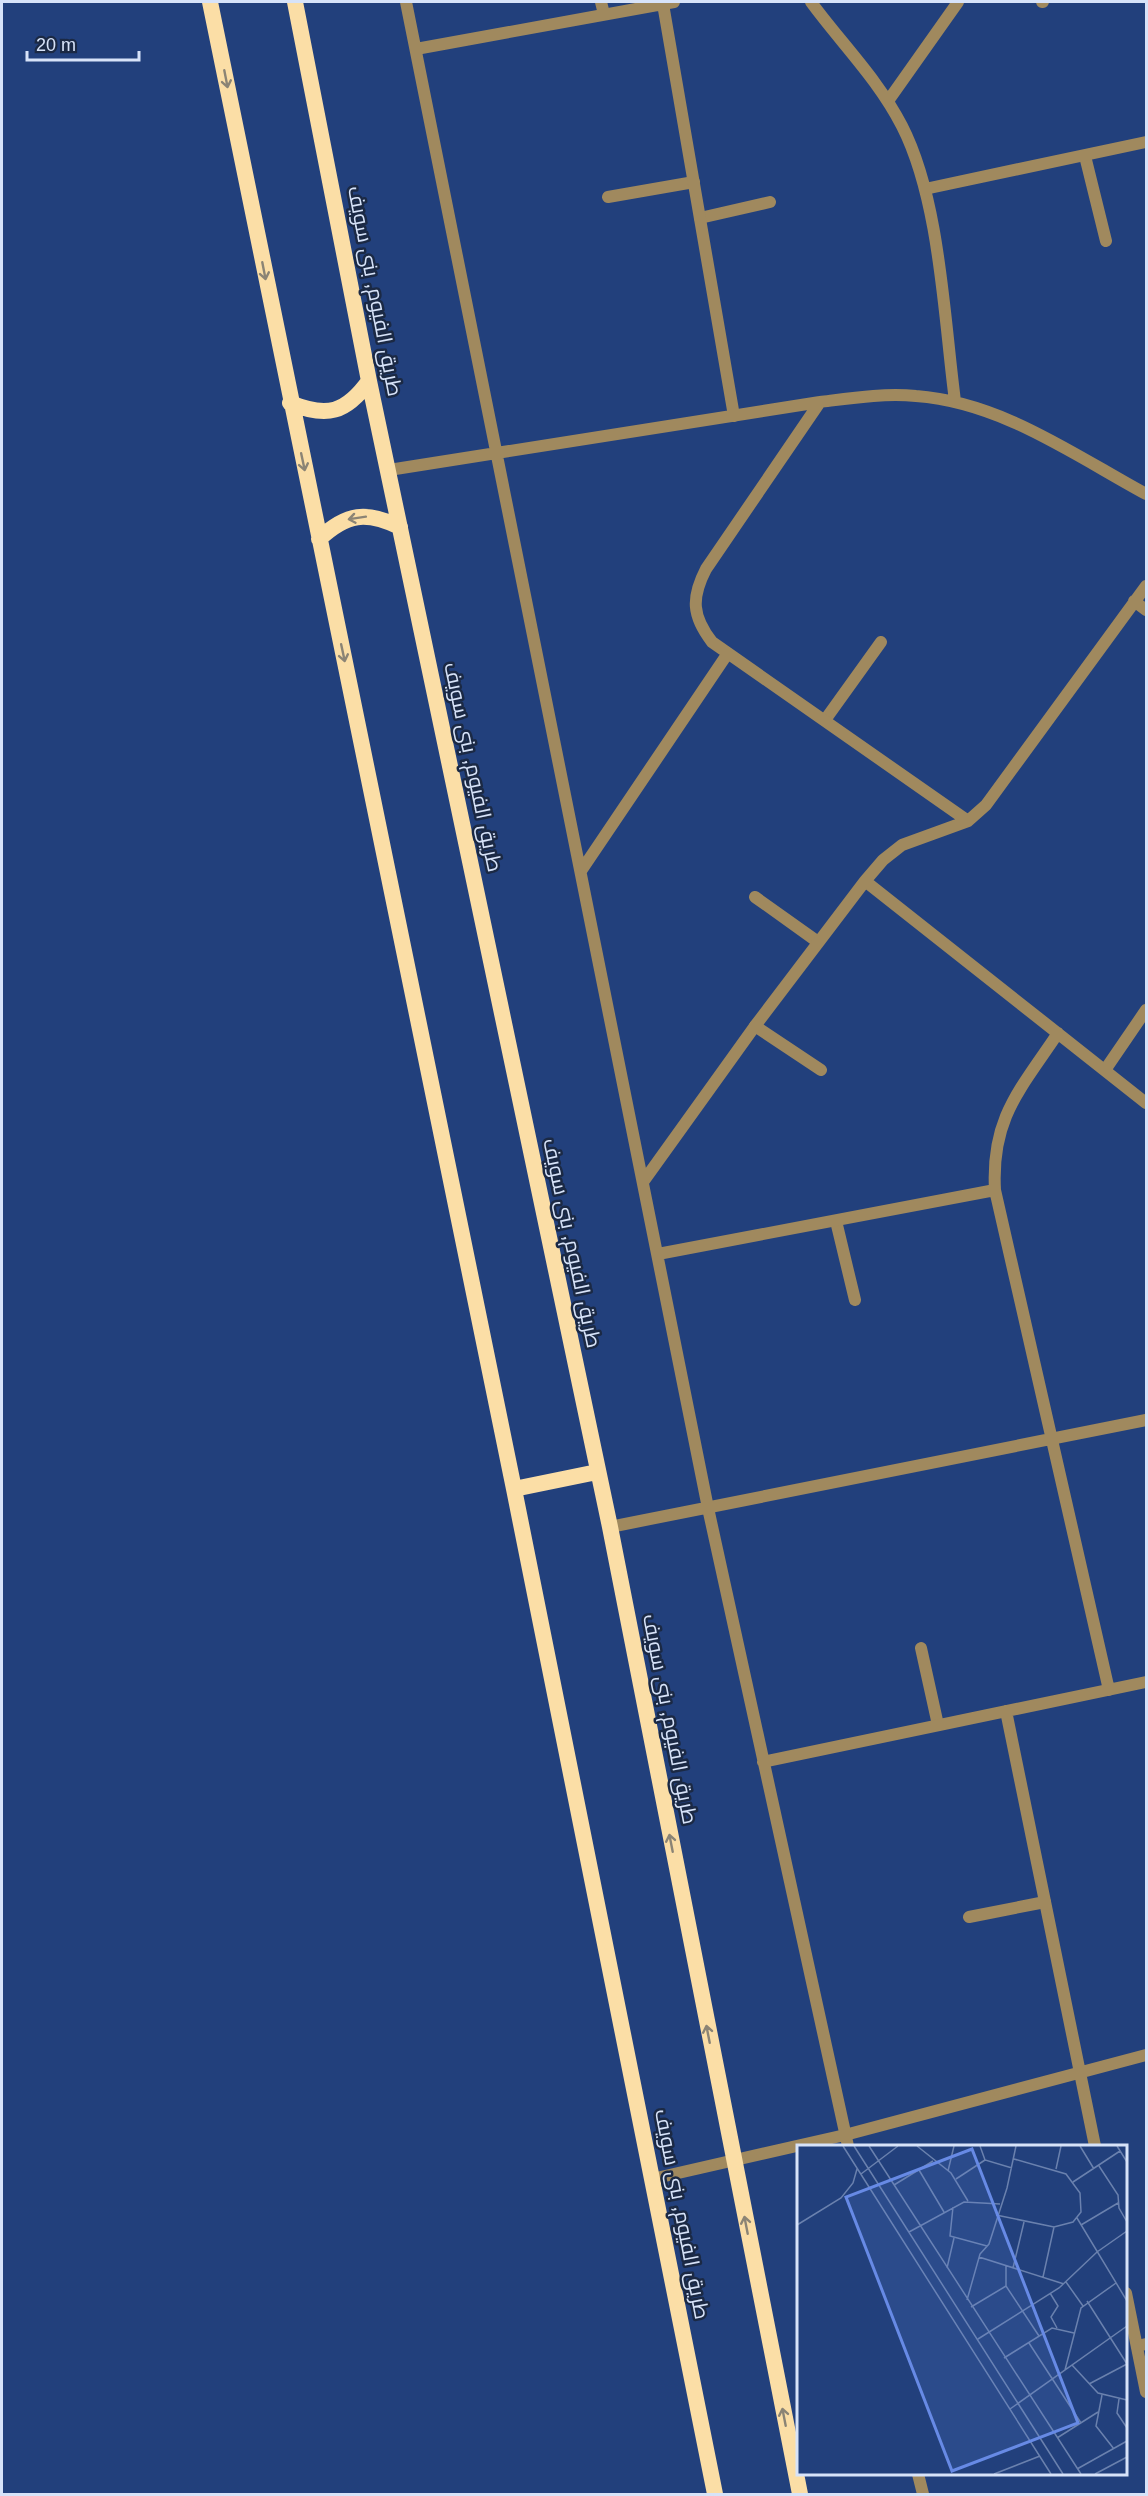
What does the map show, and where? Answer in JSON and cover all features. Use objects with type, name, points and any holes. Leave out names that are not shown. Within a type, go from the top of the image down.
[{"type":"highway","name":"طريق الفيوم, بنى سويف","points":[[210,2],[290,403],[514,1489],[714,2494]]},
{"type":"highway","name":"طريق الفيوم, بنى سويف","points":[[296,2],[369,381],[610,1527],[800,2494]]},
{"type":"highway","points":[[290,403],[312,412],[335,411],[355,400],[369,381]]},
{"type":"highway","points":[[319,540],[335,524],[357,516],[379,517],[400,527]]},
{"type":"highway","points":[[514,1489],[597,1472]]},
{"type":"street","points":[[406,2],[708,1508],[846,2140]]},
{"type":"street","points":[[601,2],[604,14]]},
{"type":"street","points":[[811,2],[857,58],[903,126],[925,189],[933,227],[955,401]]},
{"type":"street","points":[[888,101],[958,2]]},
{"type":"street","points":[[416,49],[669,3],[693,182],[734,416]]},
{"type":"street","points":[[925,189],[1146,142]]},
{"type":"street","points":[[1085,156],[1106,241]]},
{"type":"street","points":[[608,197],[693,182]]},
{"type":"street","points":[[700,218],[770,202]]},
{"type":"street","points":[[389,470],[820,402],[877,395],[916,396],[955,401],[1004,417],[1146,494]]},
{"type":"street","points":[[820,402],[712,560],[697,587],[695,606],[700,626],[712,642],[968,820]]},
{"type":"street","points":[[643,1182],[755,1026],[865,881],[883,860],[902,845],[968,820],[986,805],[1146,586]]},
{"type":"street","points":[[1134,601],[1146,610]]},
{"type":"street","points":[[825,720],[880,642]]},
{"type":"street","points":[[581,871],[728,652]]},
{"type":"street","points":[[865,881],[1146,1103]]},
{"type":"street","points":[[755,897],[818,942]]},
{"type":"street","points":[[1105,1070],[1146,1010]]},
{"type":"street","points":[[755,1026],[821,1070]]},
{"type":"street","points":[[1058,1034],[1014,1100],[1000,1128],[993,1159],[994,1190],[1109,1690]]},
{"type":"street","points":[[658,1254],[994,1190]]},
{"type":"street","points":[[836,1221],[855,1300]]},
{"type":"street","points":[[610,1527],[1146,1420]]},
{"type":"street","points":[[921,1648],[938,1725]]},
{"type":"street","points":[[764,1762],[1146,1682]]},
{"type":"street","points":[[1006,1711],[1095,2145]]},
{"type":"street","points":[[969,1917],[1045,1902]]},
{"type":"street","points":[[820,2145],[846,2140],[1146,2055]]},
{"type":"street","points":[[652,2179],[797,2150]]},
{"type":"street","points":[[1127,2308],[1129,2324],[1142,2345],[1146,2392]]},
{"type":"street","points":[[918,2475],[923,2494]]}]
